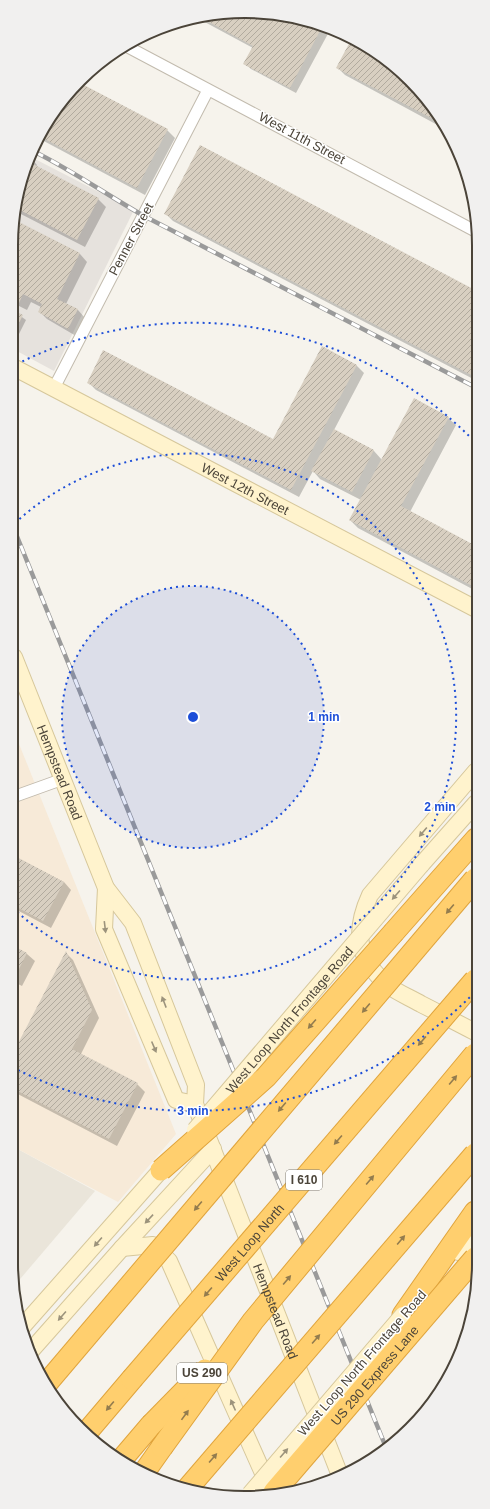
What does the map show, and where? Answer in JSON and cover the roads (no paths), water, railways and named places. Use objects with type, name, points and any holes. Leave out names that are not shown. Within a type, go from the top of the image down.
[{"type":"highway","points":[[161,1170],[266,1077],[472,844]]},
{"type":"highway","points":[[49,1380],[472,883]]},
{"type":"highway","name":"West Loop North","points":[[89,1430],[472,983]]},
{"type":"highway","points":[[147,1469],[253,1321],[472,1058]]},
{"type":"highway","points":[[191,1484],[472,1157]]},
{"type":"highway","points":[[403,1315],[472,1216]]},
{"type":"highway","name":"US 290 Express Lane","points":[[275,1489],[472,1261]]},
{"type":"highway","name":"US 290","points":[[124,1456],[151,1425],[253,1321]]},
{"type":"main road","name":"West 12th Street","points":[[18,370],[472,607]]},
{"type":"main road","name":"Hempstead Road","points":[[18,667],[106,888],[133,923],[196,1085],[195,1104],[338,1471]]},
{"type":"main road","points":[[472,776],[370,895],[363,910],[359,936],[361,950],[372,971],[390,987],[472,1030]]},
{"type":"main road","name":"West Loop North Frontage Road","points":[[26,1323],[161,1170],[421,865],[472,808]]},
{"type":"main road","name":"Hempstead Road","points":[[106,888],[104,929],[176,1100],[195,1104]]},
{"type":"main road","points":[[34,1348],[122,1248],[213,1149]]},
{"type":"main road","name":"West Loop North Frontage Road","points":[[253,1491],[472,1235]]},
{"type":"main road","points":[[122,1248],[153,1245],[169,1261],[271,1490]]},
{"type":"street","name":"West 11th Street","points":[[131,49],[208,90],[277,124],[472,229]]},
{"type":"street","name":"Penner Street","points":[[54,388],[208,90]]},
{"type":"street","points":[[18,795],[63,779]]},
{"type":"railway","points":[[37,153],[144,216],[472,385]]},
{"type":"railway","points":[[18,539],[384,1443]]}]
